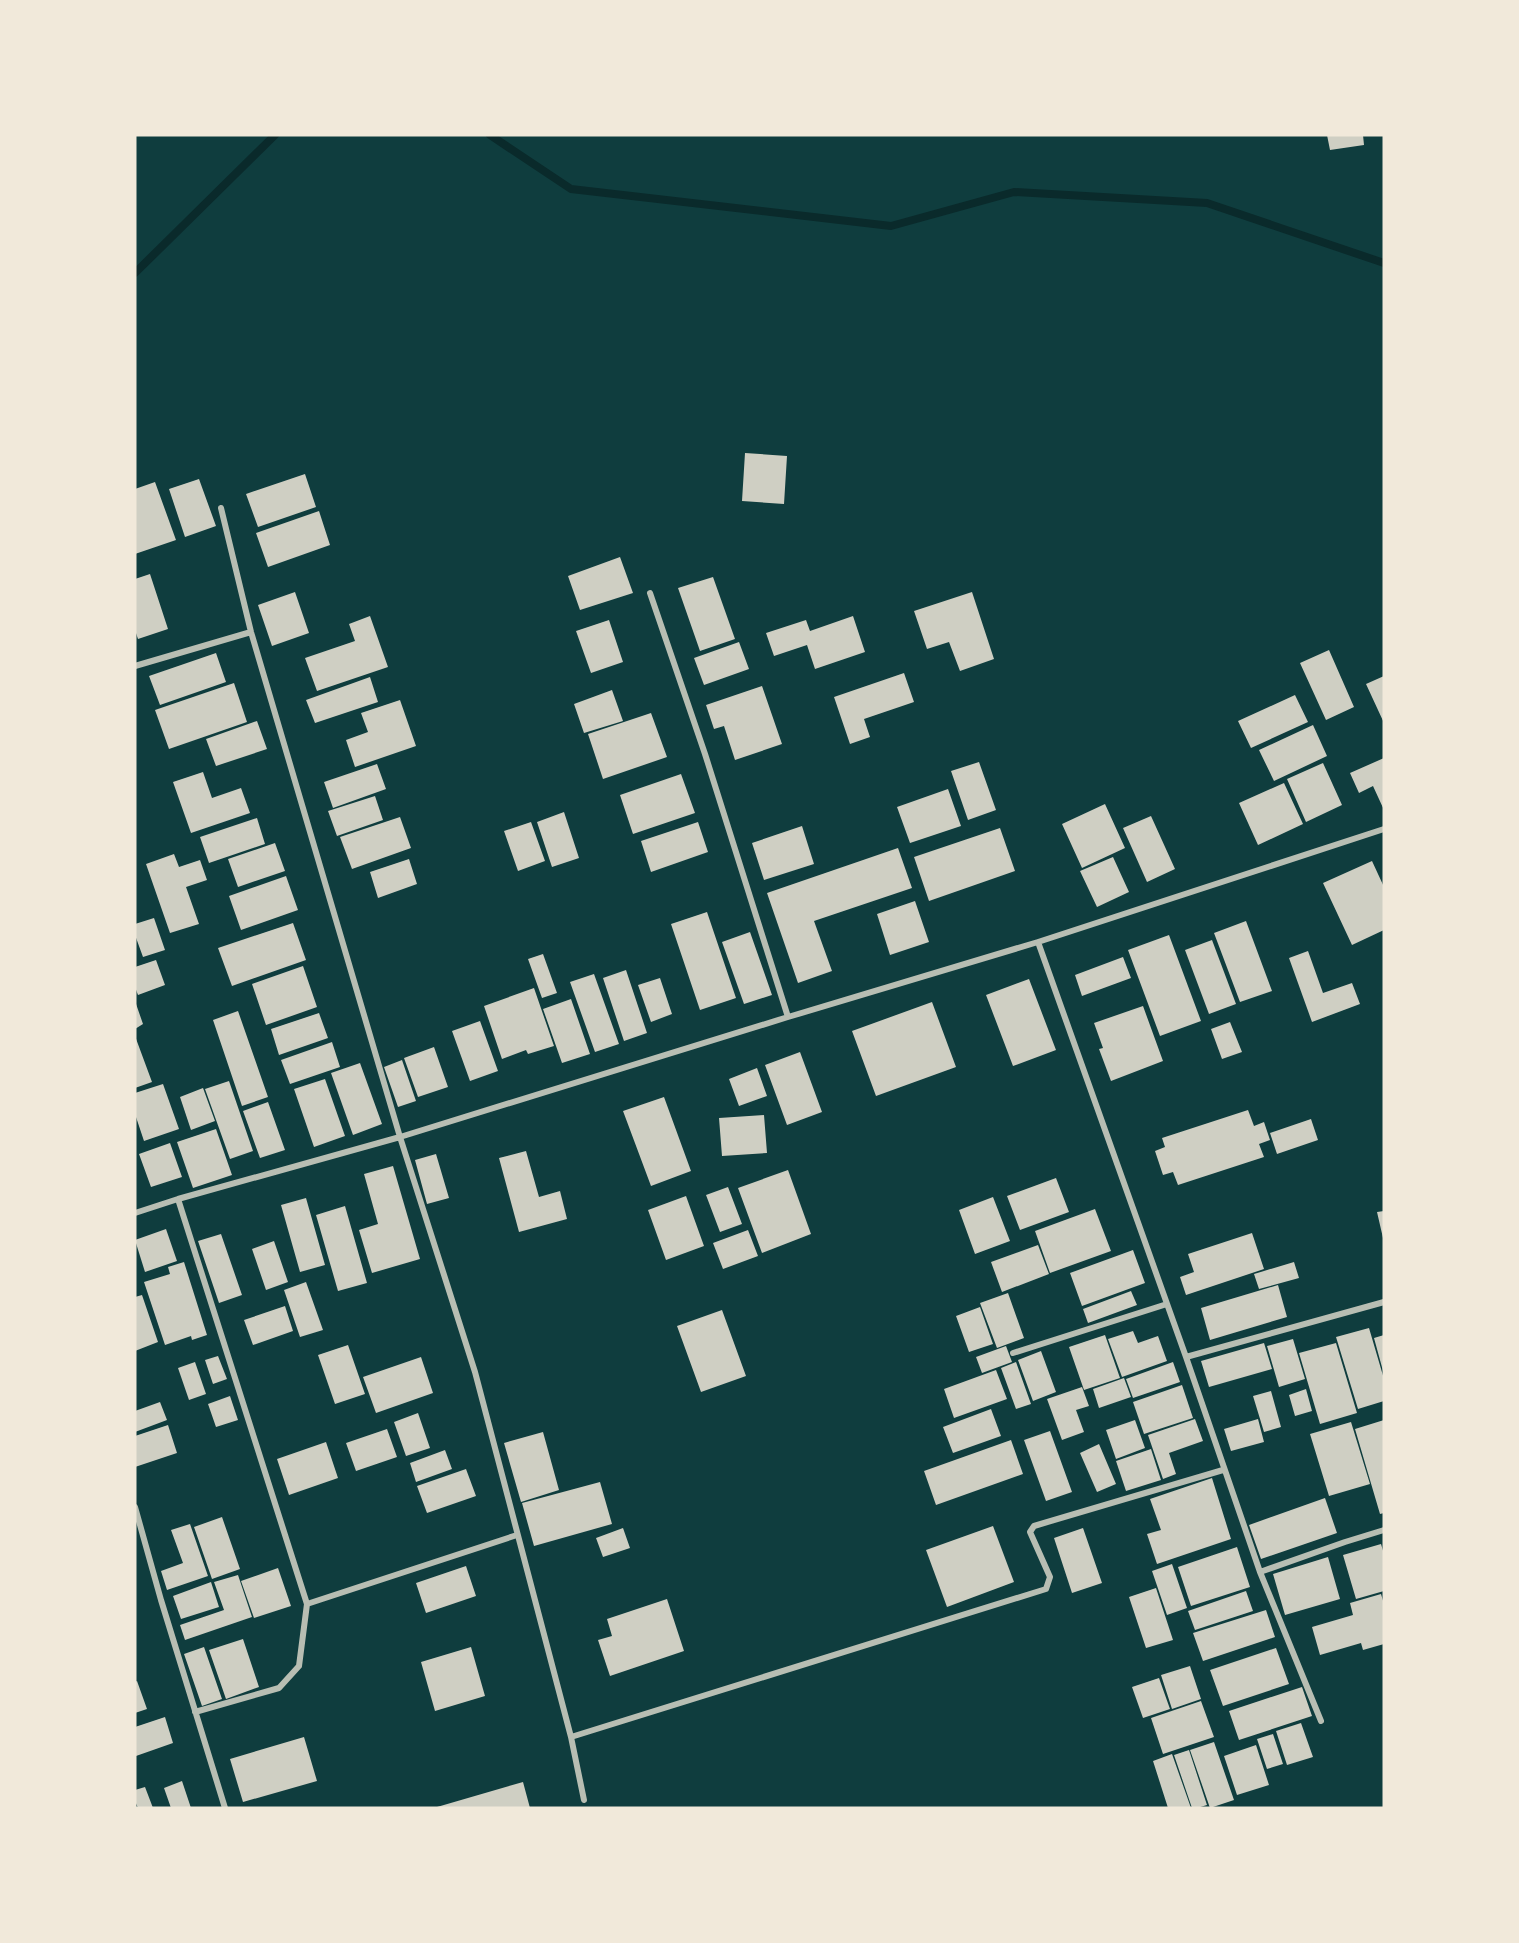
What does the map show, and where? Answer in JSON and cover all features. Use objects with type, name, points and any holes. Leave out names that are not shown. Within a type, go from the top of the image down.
[{"type":"street","points":[[220,508],[251,632],[400,1137],[475,1372],[571,1737],[584,1800]]},
{"type":"street","points":[[650,593],[708,765],[788,1017]]},
{"type":"street","points":[[135,666],[251,632]]},
{"type":"street","points":[[135,1205],[136,1213],[178,1199],[400,1137],[1038,942],[1384,829]]},
{"type":"street","points":[[1038,942],[1260,1572],[1321,1721]]},
{"type":"street","points":[[178,1199],[307,1604],[299,1666],[279,1688],[195,1712]]},
{"type":"street","points":[[1186,1357],[1384,1302]]},
{"type":"street","points":[[1013,1353],[1167,1304]]},
{"type":"street","points":[[571,1737],[1046,1589],[1050,1577],[1030,1532],[1034,1526],[1223,1470]]},
{"type":"street","points":[[135,1507],[225,1808]]},
{"type":"street","points":[[1260,1572],[1384,1530]]},
{"type":"street","points":[[307,1604],[517,1535]]},
{"type":"building","points":[[1327,135],[1363,135],[1364,145],[1330,150]]},
{"type":"building","points":[[745,453],[787,456],[784,504],[742,501]]},
{"type":"building","points":[[305,474],[316,507],[258,527],[246,494]]},
{"type":"building","points":[[199,479],[216,526],[185,537],[169,489]]},
{"type":"building","points":[[155,482],[176,540],[135,554],[135,489]]},
{"type":"building","points":[[319,511],[330,545],[268,567],[256,533]]},
{"type":"building","points":[[620,557],[633,593],[580,610],[568,576]]},
{"type":"building","points":[[150,574],[168,629],[138,639],[135,630],[135,579]]},
{"type":"building","points":[[713,577],[735,639],[700,651],[678,588]]},
{"type":"building","points":[[295,592],[309,633],[272,646],[258,605]]},
{"type":"building","points":[[972,592],[994,659],[960,671],[949,642],[927,649],[914,611]]},
{"type":"building","points":[[370,616],[388,667],[317,691],[305,658],[355,641],[349,624]]},
{"type":"building","points":[[853,616],[865,652],[815,669],[807,645],[774,656],[766,633],[806,620],[810,631]]},
{"type":"building","points":[[609,620],[623,662],[591,673],[576,631]]},
{"type":"building","points":[[739,642],[749,669],[704,685],[694,658]]},
{"type":"building","points":[[1329,650],[1354,707],[1326,720],[1300,663]]},
{"type":"building","points":[[216,653],[226,682],[160,705],[149,676]]},
{"type":"building","points":[[904,673],[914,702],[864,719],[870,737],[850,744],[834,697]]},
{"type":"building","points":[[1384,676],[1384,723],[1366,684]]},
{"type":"building","points":[[370,677],[378,702],[315,723],[306,700]]},
{"type":"building","points":[[234,683],[247,722],[169,749],[155,710]]},
{"type":"building","points":[[762,686],[782,744],[735,760],[724,726],[714,729],[706,705]]},
{"type":"building","points":[[612,690],[623,721],[584,733],[574,704]]},
{"type":"building","points":[[1295,695],[1308,722],[1251,748],[1238,721]]},
{"type":"building","points":[[400,700],[416,746],[355,767],[346,740],[368,732],[361,713]]},
{"type":"building","points":[[651,713],[667,757],[603,779],[588,734]]},
{"type":"building","points":[[257,721],[267,749],[216,766],[206,739]]},
{"type":"building","points":[[1313,725],[1327,756],[1274,781],[1259,750]]},
{"type":"building","points":[[1384,758],[1384,810],[1373,786],[1359,793],[1350,773]]},
{"type":"building","points":[[979,762],[996,810],[968,820],[951,771]]},
{"type":"building","points":[[1323,763],[1342,805],[1306,822],[1287,779]]},
{"type":"building","points":[[377,764],[386,789],[333,808],[324,782]]},
{"type":"building","points":[[203,772],[212,798],[241,788],[250,813],[191,833],[173,782]]},
{"type":"building","points":[[681,774],[695,813],[633,834],[620,795]]},
{"type":"building","points":[[1284,783],[1303,824],[1258,845],[1239,803]]},
{"type":"building","points":[[948,789],[961,826],[910,843],[897,807]]},
{"type":"building","points":[[375,796],[383,820],[337,836],[328,811]]},
{"type":"building","points":[[1105,804],[1125,848],[1082,868],[1062,824]]},
{"type":"building","points":[[564,812],[579,858],[552,867],[537,822]]},
{"type":"building","points":[[1151,816],[1175,869],[1147,882],[1123,828]]},
{"type":"building","points":[[400,817],[411,848],[352,869],[340,837]]},
{"type":"building","points":[[257,818],[265,844],[209,863],[200,837]]},
{"type":"building","points":[[531,822],[545,861],[518,871],[504,831]]},
{"type":"building","points":[[698,822],[708,852],[651,872],[641,841]]},
{"type":"building","points":[[802,826],[814,864],[764,880],[752,843]]},
{"type":"building","points":[[1000,828],[1015,871],[929,901],[914,857]]},
{"type":"building","points":[[275,843],[285,871],[238,887],[228,859]]},
{"type":"building","points":[[898,848],[912,888],[814,921],[832,971],[798,983],[767,893]]},
{"type":"building","points":[[174,854],[179,867],[200,860],[207,880],[186,887],[199,924],[170,933],[146,864]]},
{"type":"building","points":[[1113,857],[1129,892],[1097,907],[1080,871]]},
{"type":"building","points":[[409,859],[417,884],[378,898],[370,872]]},
{"type":"building","points":[[1372,861],[1384,887],[1384,930],[1352,945],[1323,883]]},
{"type":"building","points":[[286,876],[298,910],[241,930],[229,896]]},
{"type":"building","points":[[915,901],[929,942],[890,955],[877,914]]},
{"type":"building","points":[[707,912],[736,998],[700,1010],[671,924]]},
{"type":"building","points":[[154,918],[165,950],[143,957],[135,935],[135,924]]},
{"type":"building","points":[[1246,921],[1272,991],[1240,1002],[1214,933]]},
{"type":"building","points":[[293,923],[306,960],[232,986],[218,948]]},
{"type":"building","points":[[750,932],[772,995],[744,1004],[722,942]]},
{"type":"building","points":[[1169,935],[1201,1021],[1160,1036],[1128,950]]},
{"type":"building","points":[[1212,940],[1236,1004],[1209,1014],[1185,950]]},
{"type":"building","points":[[1308,951],[1323,993],[1352,983],[1360,1004],[1312,1022],[1289,958]]},
{"type":"building","points":[[543,954],[557,993],[542,998],[528,959]]},
{"type":"building","points":[[1123,957],[1131,978],[1082,996],[1075,975]]},
{"type":"building","points":[[156,960],[165,985],[138,995],[135,987],[135,967]]},
{"type":"building","points":[[303,966],[317,1007],[266,1025],[252,984]]},
{"type":"building","points":[[626,970],[647,1033],[624,1041],[603,978]]},
{"type":"building","points":[[594,974],[619,1044],[595,1052],[570,982]]},
{"type":"building","points":[[660,978],[672,1014],[651,1022],[638,985]]},
{"type":"building","points":[[1029,979],[1056,1050],[1013,1066],[986,995]]},
{"type":"building","points":[[534,988],[554,1046],[528,1054],[526,1050],[502,1059],[484,1006]]},
{"type":"building","points":[[571,999],[590,1054],[562,1063],[543,1009]]},
{"type":"building","points":[[135,1001],[143,1024],[135,1029]]},
{"type":"building","points":[[932,1002],[956,1067],[876,1096],[852,1031]]},
{"type":"building","points":[[1143,1006],[1163,1061],[1111,1081],[1099,1049],[1103,1048],[1094,1023]]},
{"type":"building","points":[[238,1011],[268,1097],[242,1106],[213,1020]]},
{"type":"building","points":[[319,1013],[328,1038],[279,1055],[271,1029]]},
{"type":"building","points":[[480,1021],[498,1071],[470,1081],[452,1031]]},
{"type":"building","points":[[1230,1022],[1242,1052],[1222,1059],[1211,1029]]},
{"type":"building","points":[[135,1036],[152,1082],[135,1088]]},
{"type":"building","points":[[332,1042],[340,1067],[290,1084],[281,1060]]},
{"type":"building","points":[[434,1047],[448,1087],[418,1097],[404,1058]]},
{"type":"building","points":[[800,1052],[822,1112],[787,1125],[765,1065]]},
{"type":"building","points":[[402,1060],[416,1101],[398,1107],[384,1067]]},
{"type":"building","points":[[360,1063],[382,1124],[353,1135],[331,1073]]},
{"type":"building","points":[[757,1068],[767,1096],[739,1106],[729,1079]]},
{"type":"building","points":[[325,1079],[345,1136],[314,1147],[294,1089]]},
{"type":"building","points":[[229,1081],[253,1151],[230,1159],[205,1089]]},
{"type":"building","points":[[163,1084],[179,1129],[144,1141],[135,1114],[135,1093]]},
{"type":"building","points":[[203,1088],[215,1121],[191,1130],[180,1097]]},
{"type":"building","points":[[664,1097],[691,1171],[651,1186],[623,1111]]},
{"type":"building","points":[[268,1102],[285,1150],[260,1158],[243,1111]]},
{"type":"building","points":[[1248,1110],[1254,1126],[1264,1122],[1270,1140],[1259,1144],[1264,1157],[1178,1185],[1173,1172],[1163,1175],[1155,1151],[1165,1147],[1162,1138]]},
{"type":"building","points":[[764,1115],[767,1153],[722,1156],[719,1118]]},
{"type":"building","points":[[1311,1119],[1318,1140],[1277,1154],[1270,1133]]},
{"type":"building","points":[[216,1129],[232,1175],[193,1188],[177,1142]]},
{"type":"building","points":[[170,1143],[182,1177],[151,1187],[139,1154]]},
{"type":"building","points":[[526,1151],[539,1197],[560,1191],[567,1219],[519,1232],[499,1158]]},
{"type":"building","points":[[436,1154],[449,1198],[427,1204],[415,1160]]},
{"type":"building","points":[[393,1166],[420,1259],[372,1273],[359,1230],[378,1224],[364,1174]]},
{"type":"building","points":[[788,1170],[811,1234],[762,1253],[738,1188]]},
{"type":"building","points":[[1056,1178],[1069,1212],[1020,1230],[1007,1196]]},
{"type":"building","points":[[728,1187],[742,1224],[720,1232],[706,1195]]},
{"type":"building","points":[[686,1196],[704,1246],[666,1260],[648,1210]]},
{"type":"building","points":[[993,1197],[1010,1241],[975,1254],[959,1210]]},
{"type":"building","points":[[306,1198],[325,1265],[300,1272],[281,1205]]},
{"type":"building","points":[[345,1206],[367,1283],[338,1291],[316,1215]]},
{"type":"building","points":[[1095,1209],[1111,1251],[1050,1273],[1035,1231]]},
{"type":"building","points":[[1384,1211],[1384,1238],[1383,1238],[1377,1212]]},
{"type":"building","points":[[166,1229],[177,1261],[145,1272],[135,1240]]},
{"type":"building","points":[[748,1230],[758,1256],[723,1269],[713,1243]]},
{"type":"building","points":[[1252,1233],[1264,1269],[1186,1295],[1180,1277],[1194,1272],[1188,1254]]},
{"type":"building","points":[[221,1234],[242,1295],[219,1303],[198,1241]]},
{"type":"building","points":[[274,1241],[288,1282],[266,1290],[252,1249]]},
{"type":"building","points":[[1038,1245],[1049,1274],[1002,1292],[991,1262]]},
{"type":"building","points":[[1133,1250],[1145,1283],[1082,1306],[1070,1273]]},
{"type":"building","points":[[184,1262],[207,1335],[192,1340],[191,1336],[165,1345],[144,1282],[170,1274],[168,1267]]},
{"type":"building","points":[[1294,1262],[1299,1278],[1259,1289],[1254,1274]]},
{"type":"building","points":[[306,1282],[323,1330],[300,1337],[284,1290]]},
{"type":"building","points":[[1278,1285],[1287,1317],[1210,1340],[1201,1308]]},
{"type":"building","points":[[1131,1291],[1137,1305],[1088,1323],[1083,1309]]},
{"type":"building","points":[[1008,1293],[1024,1338],[997,1348],[980,1303]]},
{"type":"building","points":[[142,1295],[158,1342],[135,1351],[135,1297]]},
{"type":"building","points":[[285,1306],[293,1331],[253,1345],[244,1320]]},
{"type":"building","points":[[980,1307],[993,1344],[969,1352],[956,1316]]},
{"type":"building","points":[[722,1310],[746,1376],[701,1392],[677,1326]]},
{"type":"building","points":[[1369,1328],[1384,1379],[1384,1401],[1358,1409],[1336,1337]]},
{"type":"building","points":[[1133,1331],[1138,1343],[1158,1336],[1167,1361],[1122,1377],[1108,1339]]},
{"type":"building","points":[[1105,1335],[1120,1378],[1084,1390],[1069,1347]]},
{"type":"building","points":[[1384,1335],[1384,1371],[1383,1371],[1374,1338]]},
{"type":"building","points":[[1293,1339],[1305,1379],[1279,1387],[1267,1346]]},
{"type":"building","points":[[1264,1343],[1272,1369],[1209,1387],[1201,1361]]},
{"type":"building","points":[[1336,1343],[1357,1413],[1320,1424],[1299,1353]]},
{"type":"building","points":[[348,1345],[365,1394],[335,1404],[318,1355]]},
{"type":"building","points":[[1006,1346],[1012,1362],[982,1373],[976,1357]]},
{"type":"building","points":[[1041,1351],[1056,1392],[1033,1401],[1018,1360]]},
{"type":"building","points":[[218,1356],[227,1379],[213,1384],[205,1360]]},
{"type":"building","points":[[421,1357],[433,1393],[376,1413],[363,1377]]},
{"type":"building","points":[[195,1362],[206,1394],[189,1400],[178,1368]]},
{"type":"building","points":[[1016,1362],[1031,1404],[1016,1409],[1001,1368]]},
{"type":"building","points":[[1173,1362],[1180,1382],[1133,1398],[1126,1379]]},
{"type":"building","points":[[996,1370],[1007,1399],[954,1418],[944,1389]]},
{"type":"building","points":[[1124,1378],[1131,1397],[1099,1408],[1093,1389]]},
{"type":"building","points":[[1182,1385],[1193,1418],[1144,1434],[1133,1402]]},
{"type":"building","points":[[1082,1387],[1089,1406],[1076,1410],[1084,1432],[1062,1440],[1047,1399]]},
{"type":"building","points":[[1306,1389],[1312,1411],[1295,1416],[1289,1395]]},
{"type":"building","points":[[1271,1391],[1281,1427],[1264,1432],[1253,1396]]},
{"type":"building","points":[[230,1396],[238,1420],[216,1427],[208,1404]]},
{"type":"building","points":[[160,1402],[167,1420],[135,1432],[135,1411]]},
{"type":"building","points":[[991,1409],[1001,1436],[953,1453],[943,1427]]},
{"type":"building","points":[[418,1413],[430,1448],[406,1456],[394,1422]]},
{"type":"building","points":[[1195,1419],[1203,1441],[1169,1453],[1176,1474],[1163,1479],[1148,1435]]},
{"type":"building","points":[[1258,1419],[1264,1442],[1231,1451],[1224,1429]]},
{"type":"building","points":[[1135,1420],[1145,1448],[1116,1459],[1106,1430]]},
{"type":"building","points":[[1384,1420],[1384,1513],[1380,1514],[1355,1429]]},
{"type":"building","points":[[1351,1422],[1370,1484],[1329,1496],[1310,1434]]},
{"type":"building","points":[[168,1425],[177,1453],[135,1467],[135,1436]]},
{"type":"building","points":[[387,1429],[397,1457],[356,1471],[346,1443]]},
{"type":"building","points":[[1050,1431],[1072,1492],[1046,1501],[1024,1440]]},
{"type":"building","points":[[543,1432],[559,1490],[521,1502],[504,1443]]},
{"type":"building","points":[[1011,1440],[1023,1474],[936,1505],[924,1471]]},
{"type":"building","points":[[326,1442],[338,1478],[289,1495],[277,1459]]},
{"type":"building","points":[[1099,1444],[1116,1484],[1097,1492],[1080,1453]]},
{"type":"building","points":[[1151,1449],[1161,1480],[1126,1491],[1116,1461]]},
{"type":"building","points":[[445,1450],[452,1469],[416,1482],[410,1463]]},
{"type":"building","points":[[466,1469],[476,1496],[427,1513],[417,1486]]},
{"type":"building","points":[[1212,1478],[1231,1539],[1157,1564],[1147,1534],[1161,1530],[1150,1499]]},
{"type":"building","points":[[600,1482],[612,1524],[534,1546],[522,1503]]},
{"type":"building","points":[[1325,1498],[1337,1533],[1261,1559],[1249,1525]]},
{"type":"building","points":[[222,1517],[240,1569],[212,1579],[194,1527]]},
{"type":"building","points":[[190,1524],[208,1576],[167,1590],[161,1571],[183,1563],[171,1530]]},
{"type":"building","points":[[993,1526],[1014,1582],[947,1607],[926,1550]]},
{"type":"building","points":[[623,1528],[630,1548],[603,1557],[596,1538]]},
{"type":"building","points":[[1083,1528],[1102,1583],[1072,1593],[1054,1538]]},
{"type":"building","points":[[1381,1544],[1384,1554],[1384,1591],[1356,1599],[1343,1555]]},
{"type":"building","points":[[1237,1547],[1250,1587],[1191,1606],[1178,1567]]},
{"type":"building","points":[[1328,1557],[1340,1599],[1285,1615],[1273,1574]]},
{"type":"building","points":[[1172,1564],[1187,1608],[1167,1615],[1152,1571]]},
{"type":"building","points":[[466,1566],[476,1596],[426,1613],[416,1583]]},
{"type":"building","points":[[278,1568],[291,1606],[254,1618],[241,1581]]},
{"type":"building","points":[[238,1575],[252,1617],[185,1640],[180,1625],[224,1610],[214,1582]]},
{"type":"building","points":[[211,1582],[219,1607],[181,1619],[173,1596]]},
{"type":"building","points":[[1156,1588],[1173,1640],[1146,1648],[1129,1597]]},
{"type":"building","points":[[1246,1591],[1253,1611],[1195,1630],[1188,1611]]},
{"type":"building","points":[[1381,1594],[1384,1604],[1384,1644],[1363,1650],[1361,1643],[1320,1655],[1312,1627],[1353,1615],[1350,1603]]},
{"type":"building","points":[[667,1599],[684,1651],[610,1676],[598,1640],[612,1636],[607,1619]]},
{"type":"building","points":[[1266,1610],[1275,1637],[1203,1661],[1193,1633]]},
{"type":"building","points":[[243,1639],[259,1687],[226,1699],[209,1650]]},
{"type":"building","points":[[204,1647],[222,1699],[202,1706],[184,1654]]},
{"type":"building","points":[[471,1647],[485,1696],[435,1711],[421,1662]]},
{"type":"building","points":[[1276,1648],[1289,1684],[1223,1706],[1210,1670]]},
{"type":"building","points":[[1190,1666],[1201,1699],[1172,1709],[1161,1675]]},
{"type":"building","points":[[1159,1678],[1170,1709],[1143,1718],[1132,1687]]},
{"type":"building","points":[[137,1681],[147,1709],[135,1713],[135,1682]]},
{"type":"building","points":[[1302,1687],[1312,1716],[1239,1740],[1229,1711]]},
{"type":"building","points":[[1201,1701],[1214,1737],[1163,1754],[1151,1718]]},
{"type":"building","points":[[165,1717],[173,1743],[136,1756],[135,1727]]},
{"type":"building","points":[[1301,1723],[1313,1757],[1287,1765],[1276,1731]]},
{"type":"building","points":[[1273,1734],[1283,1764],[1267,1769],[1257,1739]]},
{"type":"building","points":[[304,1737],[317,1781],[243,1802],[230,1759]]},
{"type":"building","points":[[1214,1742],[1234,1800],[1210,1808],[1190,1750]]},
{"type":"building","points":[[1256,1745],[1269,1785],[1237,1795],[1224,1756]]},
{"type":"building","points":[[1189,1750],[1207,1805],[1197,1808],[1192,1808],[1174,1755]]},
{"type":"building","points":[[1172,1754],[1191,1808],[1168,1808],[1153,1761]]},
{"type":"building","points":[[182,1781],[191,1808],[171,1808],[164,1788]]},
{"type":"building","points":[[523,1782],[530,1808],[437,1808],[437,1807]]},
{"type":"building","points":[[145,1787],[153,1808],[138,1808],[135,1801],[135,1790]]},
{"type":"waterway","points":[[135,273],[275,135]]},
{"type":"waterway","points":[[490,135],[571,189],[891,226],[1014,192],[1207,203],[1384,263]]}]
